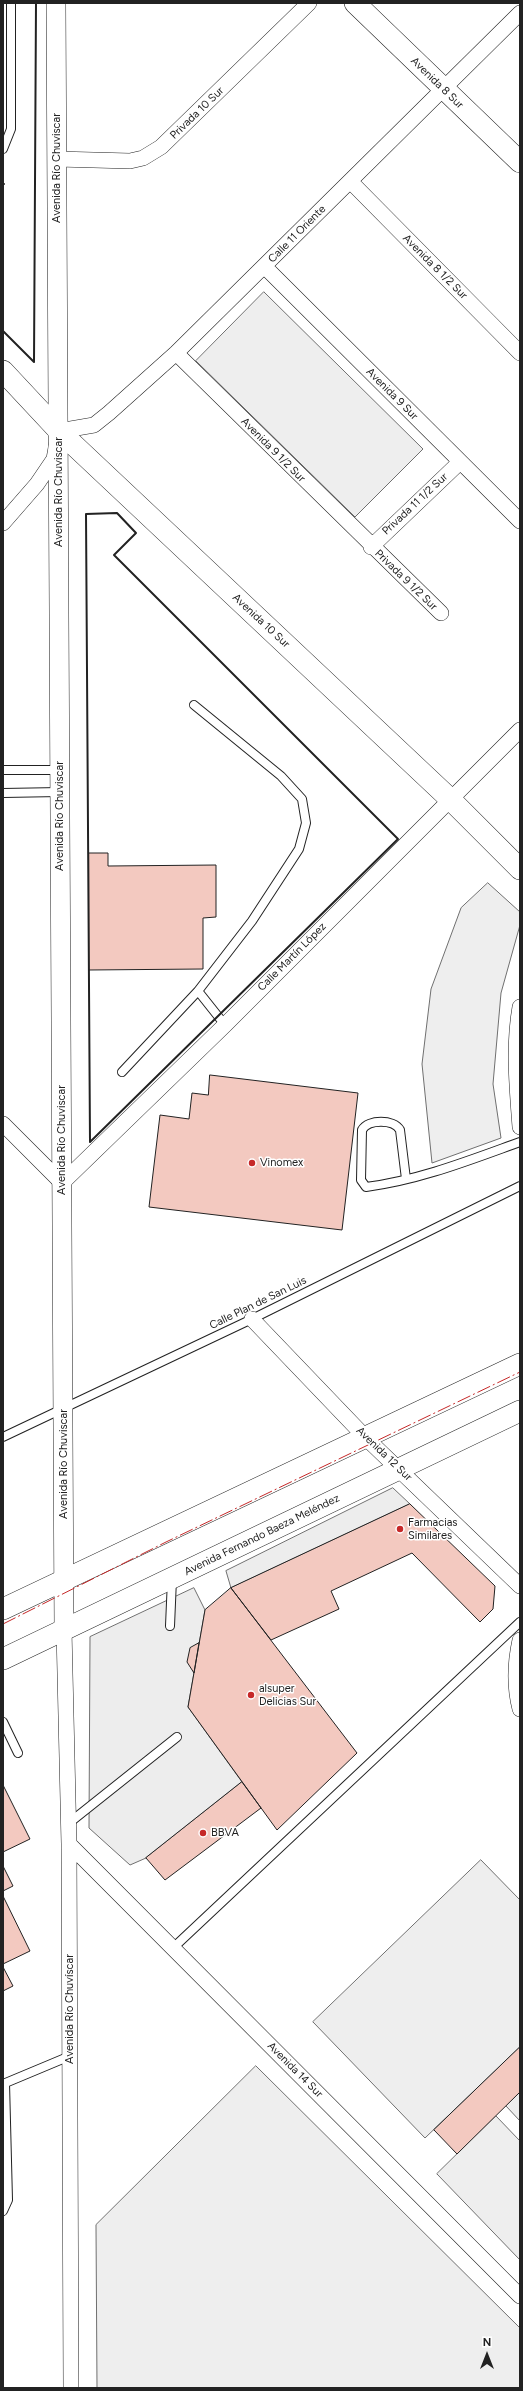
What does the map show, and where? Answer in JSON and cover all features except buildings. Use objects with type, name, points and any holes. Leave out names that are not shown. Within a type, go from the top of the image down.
[{"type":"main road","name":"Avenida 8 Sur","points":[[355,3],[520,162]]},
{"type":"main road","name":"Avenida 10 Sur","points":[[3,371],[59,431],[450,799],[520,869]]},
{"type":"main road","points":[[3,1609],[520,1364]]},
{"type":"main road","name":"Avenida Fernando Baeza Meléndez","points":[[3,1659],[520,1411]]},
{"type":"street","name":"Avenida Río Chuviscar","points":[[56,3],[64,1630]]},
{"type":"street","name":"Privada 10 Sur","points":[[57,159],[130,161],[143,158],[161,147],[309,3]]},
{"type":"street","name":"Calle 11 Oriente","points":[[59,431],[94,425],[176,353],[350,182],[442,88],[520,13]]},
{"type":"street","name":"Avenida 8 1/2 Sur","points":[[350,182],[520,353]]},
{"type":"street","name":"Avenida 9 Sur","points":[[264,266],[520,521]]},
{"type":"street","name":"Avenida 9 1/2 Sur","points":[[176,353],[371,547]]},
{"type":"street","points":[[3,523],[37,484],[54,460],[59,431]]},
{"type":"street","name":"Privada 11 1/2 Sur","points":[[371,547],[460,462]]},
{"type":"street","name":"Privada 9 1/2 Sur","points":[[371,547],[441,614]]},
{"type":"street","name":"Calle Martín López","points":[[62,1183],[225,1025],[520,730]]},
{"type":"street","points":[[520,1007],[517,1028],[516,1076],[520,1127]]},
{"type":"street","points":[[3,1124],[62,1183]]},
{"type":"street","name":"Avenida 12 Sur","points":[[252,1319],[366,1438],[520,1586]]},
{"type":"street","name":"Avenida Río Chuvíscar","points":[[64,1630],[69,1823],[71,2388]]},
{"type":"street","points":[[520,1640],[517,1654],[516,1693],[520,1709]]},
{"type":"street","name":"Avenida 14 Sur","points":[[69,1844],[520,2296]]},
{"type":"lane","points":[[3,149],[11,129],[7,108],[7,61],[11,3]]},
{"type":"lane","points":[[122,1072],[198,991],[252,921],[299,849],[306,823],[302,799],[281,776],[194,705]]},
{"type":"lane","points":[[3,770],[60,770]]},
{"type":"lane","points":[[3,793],[60,792]]},
{"type":"lane","points":[[198,991],[225,1025]]},
{"type":"lane","points":[[406,1179],[400,1130],[397,1125],[369,1123],[362,1130],[362,1183],[366,1187],[406,1179],[440,1171],[520,1142]]},
{"type":"lane","name":"Calle Plan de San Luis","points":[[3,1437],[252,1319],[520,1186]]},
{"type":"lane","points":[[170,1626],[172,1578]]},
{"type":"lane","points":[[173,1948],[520,1622]]},
{"type":"lane","points":[[3,1722],[18,1752]]},
{"type":"lane","points":[[69,1823],[177,1737]]},
{"type":"lane","points":[[3,2211],[8,2200],[5,2160],[4,2083],[70,2056]]},
{"type":"shaded area","points":[[264,292],[423,449],[355,517],[196,361]]},
{"type":"shaded area","points":[[488,883],[520,912],[520,925],[501,993],[493,1084],[501,1138],[432,1163],[422,1064],[431,989],[461,908]]},
{"type":"shaded area","points":[[393,1488],[410,1504],[231,1588],[226,1571]]},
{"type":"shaded area","points":[[194,1588],[205,1610],[188,1707],[242,1782],[146,1858],[130,1865],[89,1828],[90,1637]]},
{"type":"shaded area","points":[[481,1860],[520,1900],[520,2047],[425,2138],[313,2022]]},
{"type":"shaded area","points":[[256,2066],[520,2328],[520,2388],[97,2388],[96,2225]]},
{"type":"shaded area","points":[[520,2092],[520,2121],[506,2106]]},
{"type":"shaded area","points":[[496,2116],[520,2141],[520,2260],[437,2174]]},
{"type":"wall","points":[[3,331],[34,362],[36,3]]},
{"type":"wall","points":[[117,513],[136,533],[114,555],[398,839],[90,1142],[86,514],[117,513]]},
{"type":"power","points":[[3,1624],[166,1542],[520,1372]]},
{"type":"place","name":"Vinomex","points":[[252,1163]]},
{"type":"place","name":"Farmacias Similares","points":[[400,1529]]},
{"type":"place","name":"alsuper Delicias Sur","points":[[251,1695]]},
{"type":"place","name":"BBVA","points":[[203,1833]]}]
